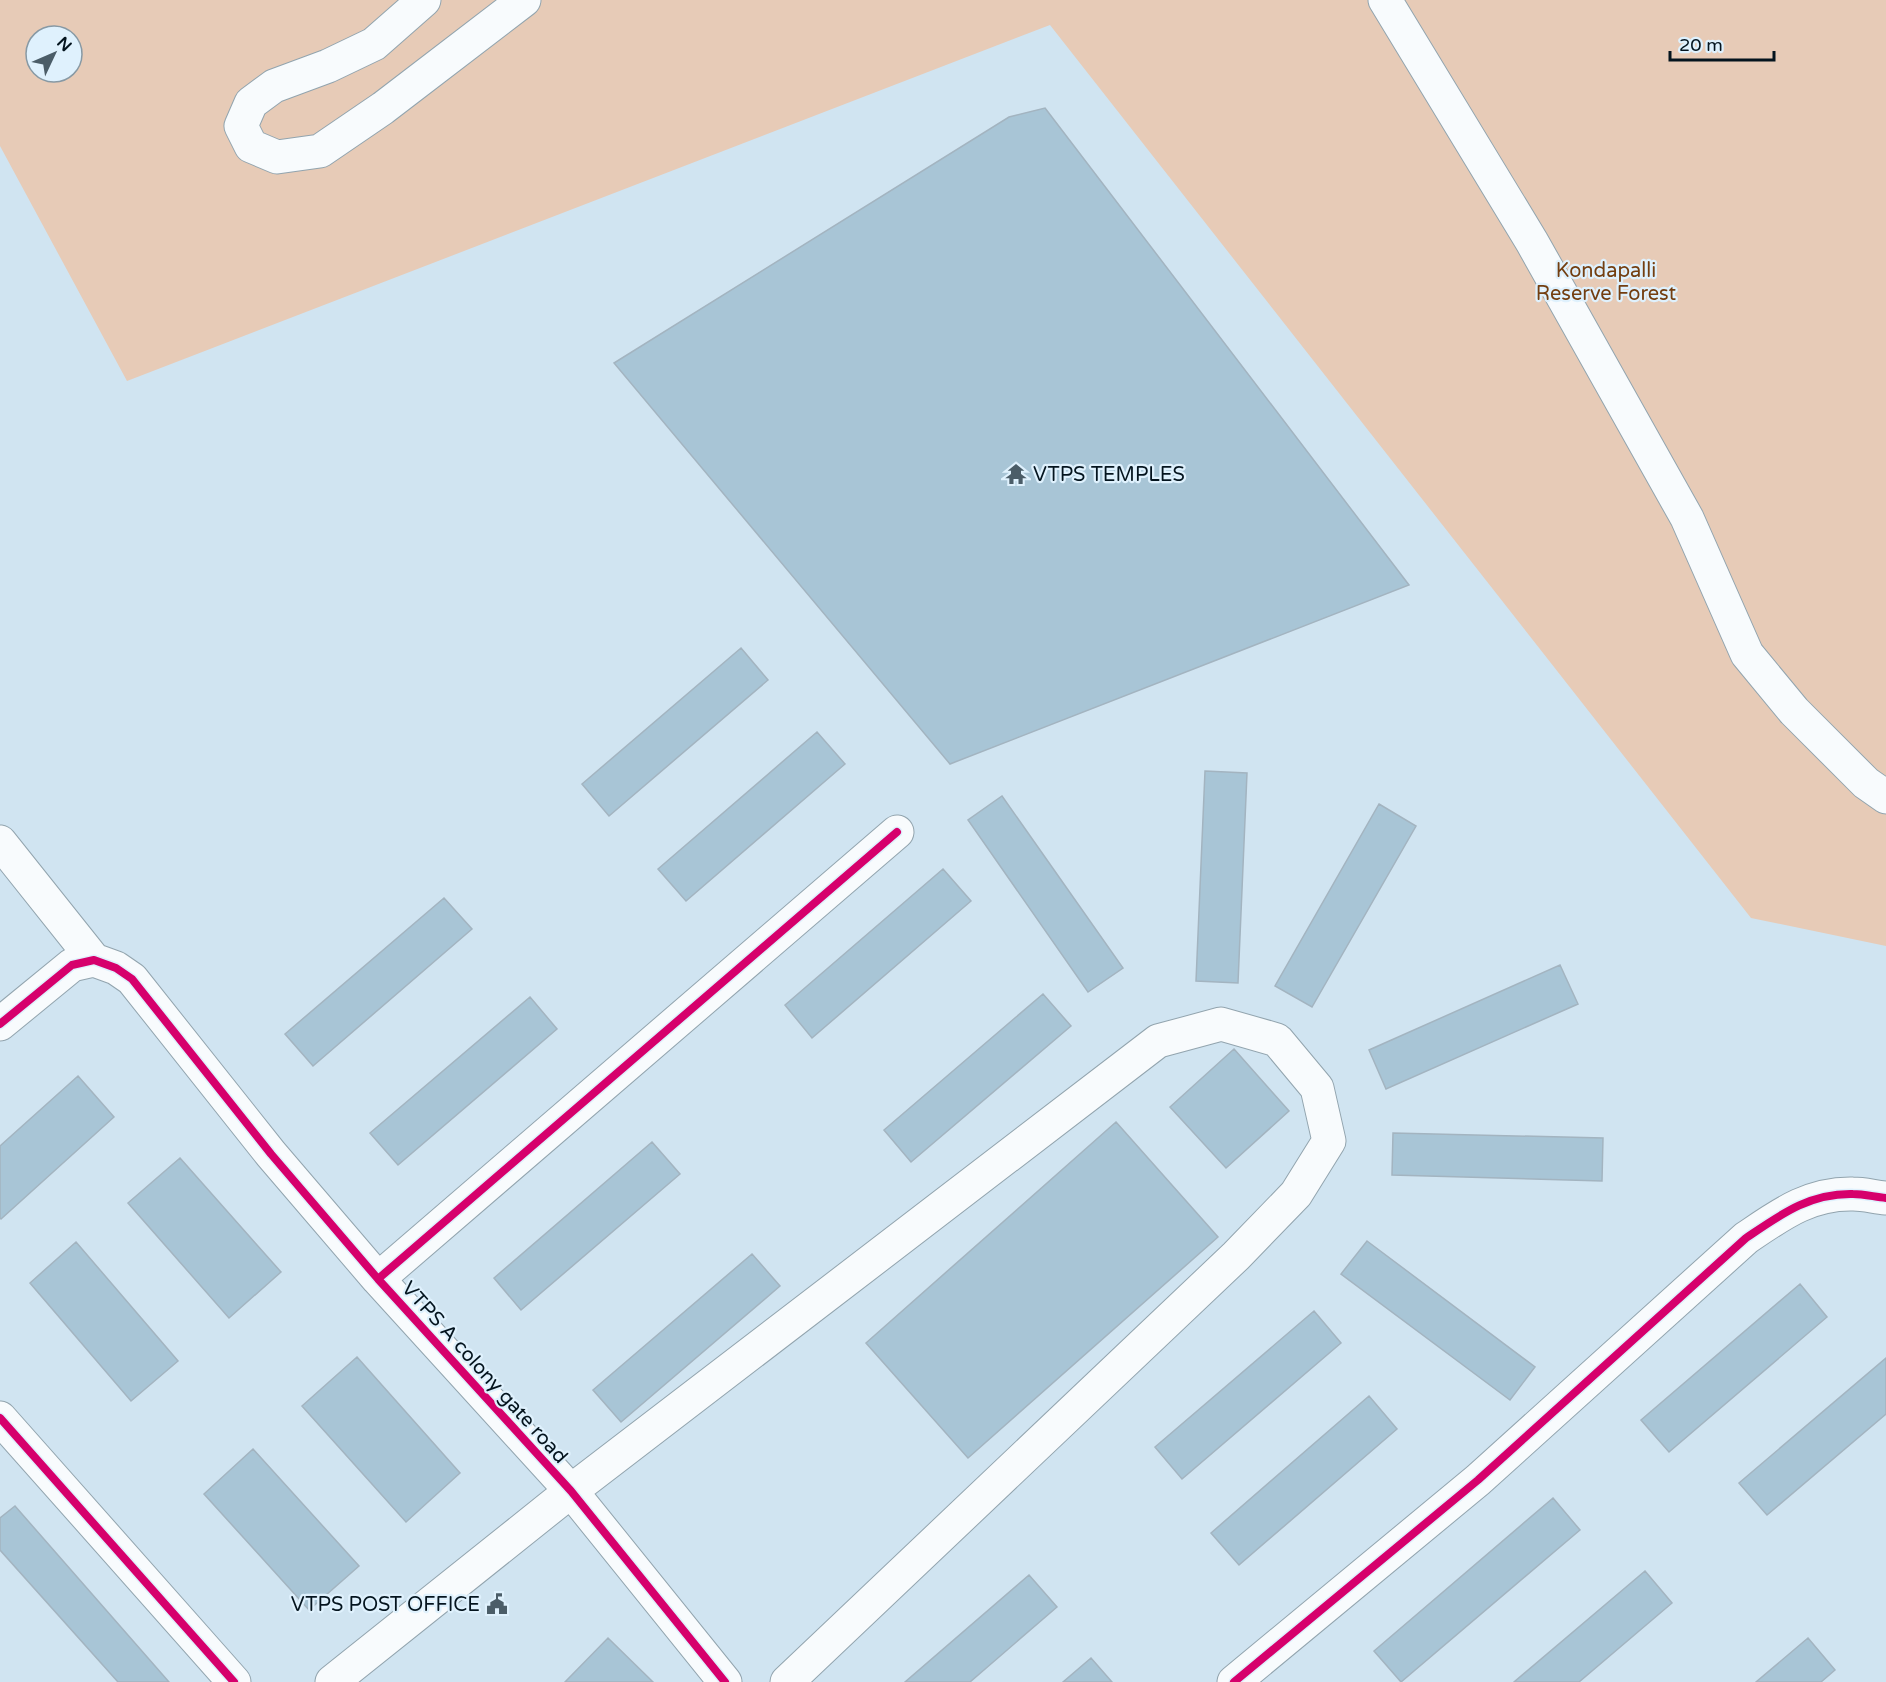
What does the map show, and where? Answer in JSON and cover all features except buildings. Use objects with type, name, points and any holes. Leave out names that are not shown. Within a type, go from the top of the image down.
[{"type":"street","points":[[423,0],[374,44],[328,66],[274,86],[251,103],[242,126],[251,146],[277,157],[320,151],[383,108],[524,0]]},
{"type":"street","points":[[1385,0],[1532,242],[1687,518],[1747,654],[1794,711],[1866,783],[1886,797]]},
{"type":"street","points":[[378,1279],[897,832]]},
{"type":"street","points":[[0,842],[94,960],[72,965],[0,1024]]},
{"type":"street","name":"VTPS A colony gate road","points":[[94,960],[116,968],[132,979],[271,1154],[378,1279],[571,1491],[725,1682]]},
{"type":"street","points":[[332,1682],[571,1491],[1158,1041],[1221,1024],[1277,1040],[1317,1088],[1329,1141],[1296,1194],[1227,1264],[787,1682]]},
{"type":"street","points":[[1234,1682],[1478,1480],[1746,1238],[1790,1209],[1815,1199],[1853,1194],[1886,1198]]},
{"type":"street","points":[[0,1418],[234,1682]]},
{"type":"green space","name":"Kondapalli Reserve Forest","points":[[0,0],[1886,0],[1886,946],[1751,918],[1050,25],[127,381],[0,146]]},
{"type":"cycle path","points":[[378,1279],[897,832]]},
{"type":"cycle path","points":[[0,1024],[72,965],[94,960],[116,968],[132,979],[271,1154],[378,1279],[571,1491],[725,1682]]},
{"type":"cycle path","points":[[1234,1682],[1478,1480],[1746,1238],[1796,1207],[1822,1197],[1861,1194],[1886,1198]]},
{"type":"cycle path","points":[[0,1418],[234,1682]]},
{"type":"place","name":"VTPS TEMPLES","points":[[1016,474]]},
{"type":"place","name":"VTPS POST OFFICE","points":[[497,1604]]}]
